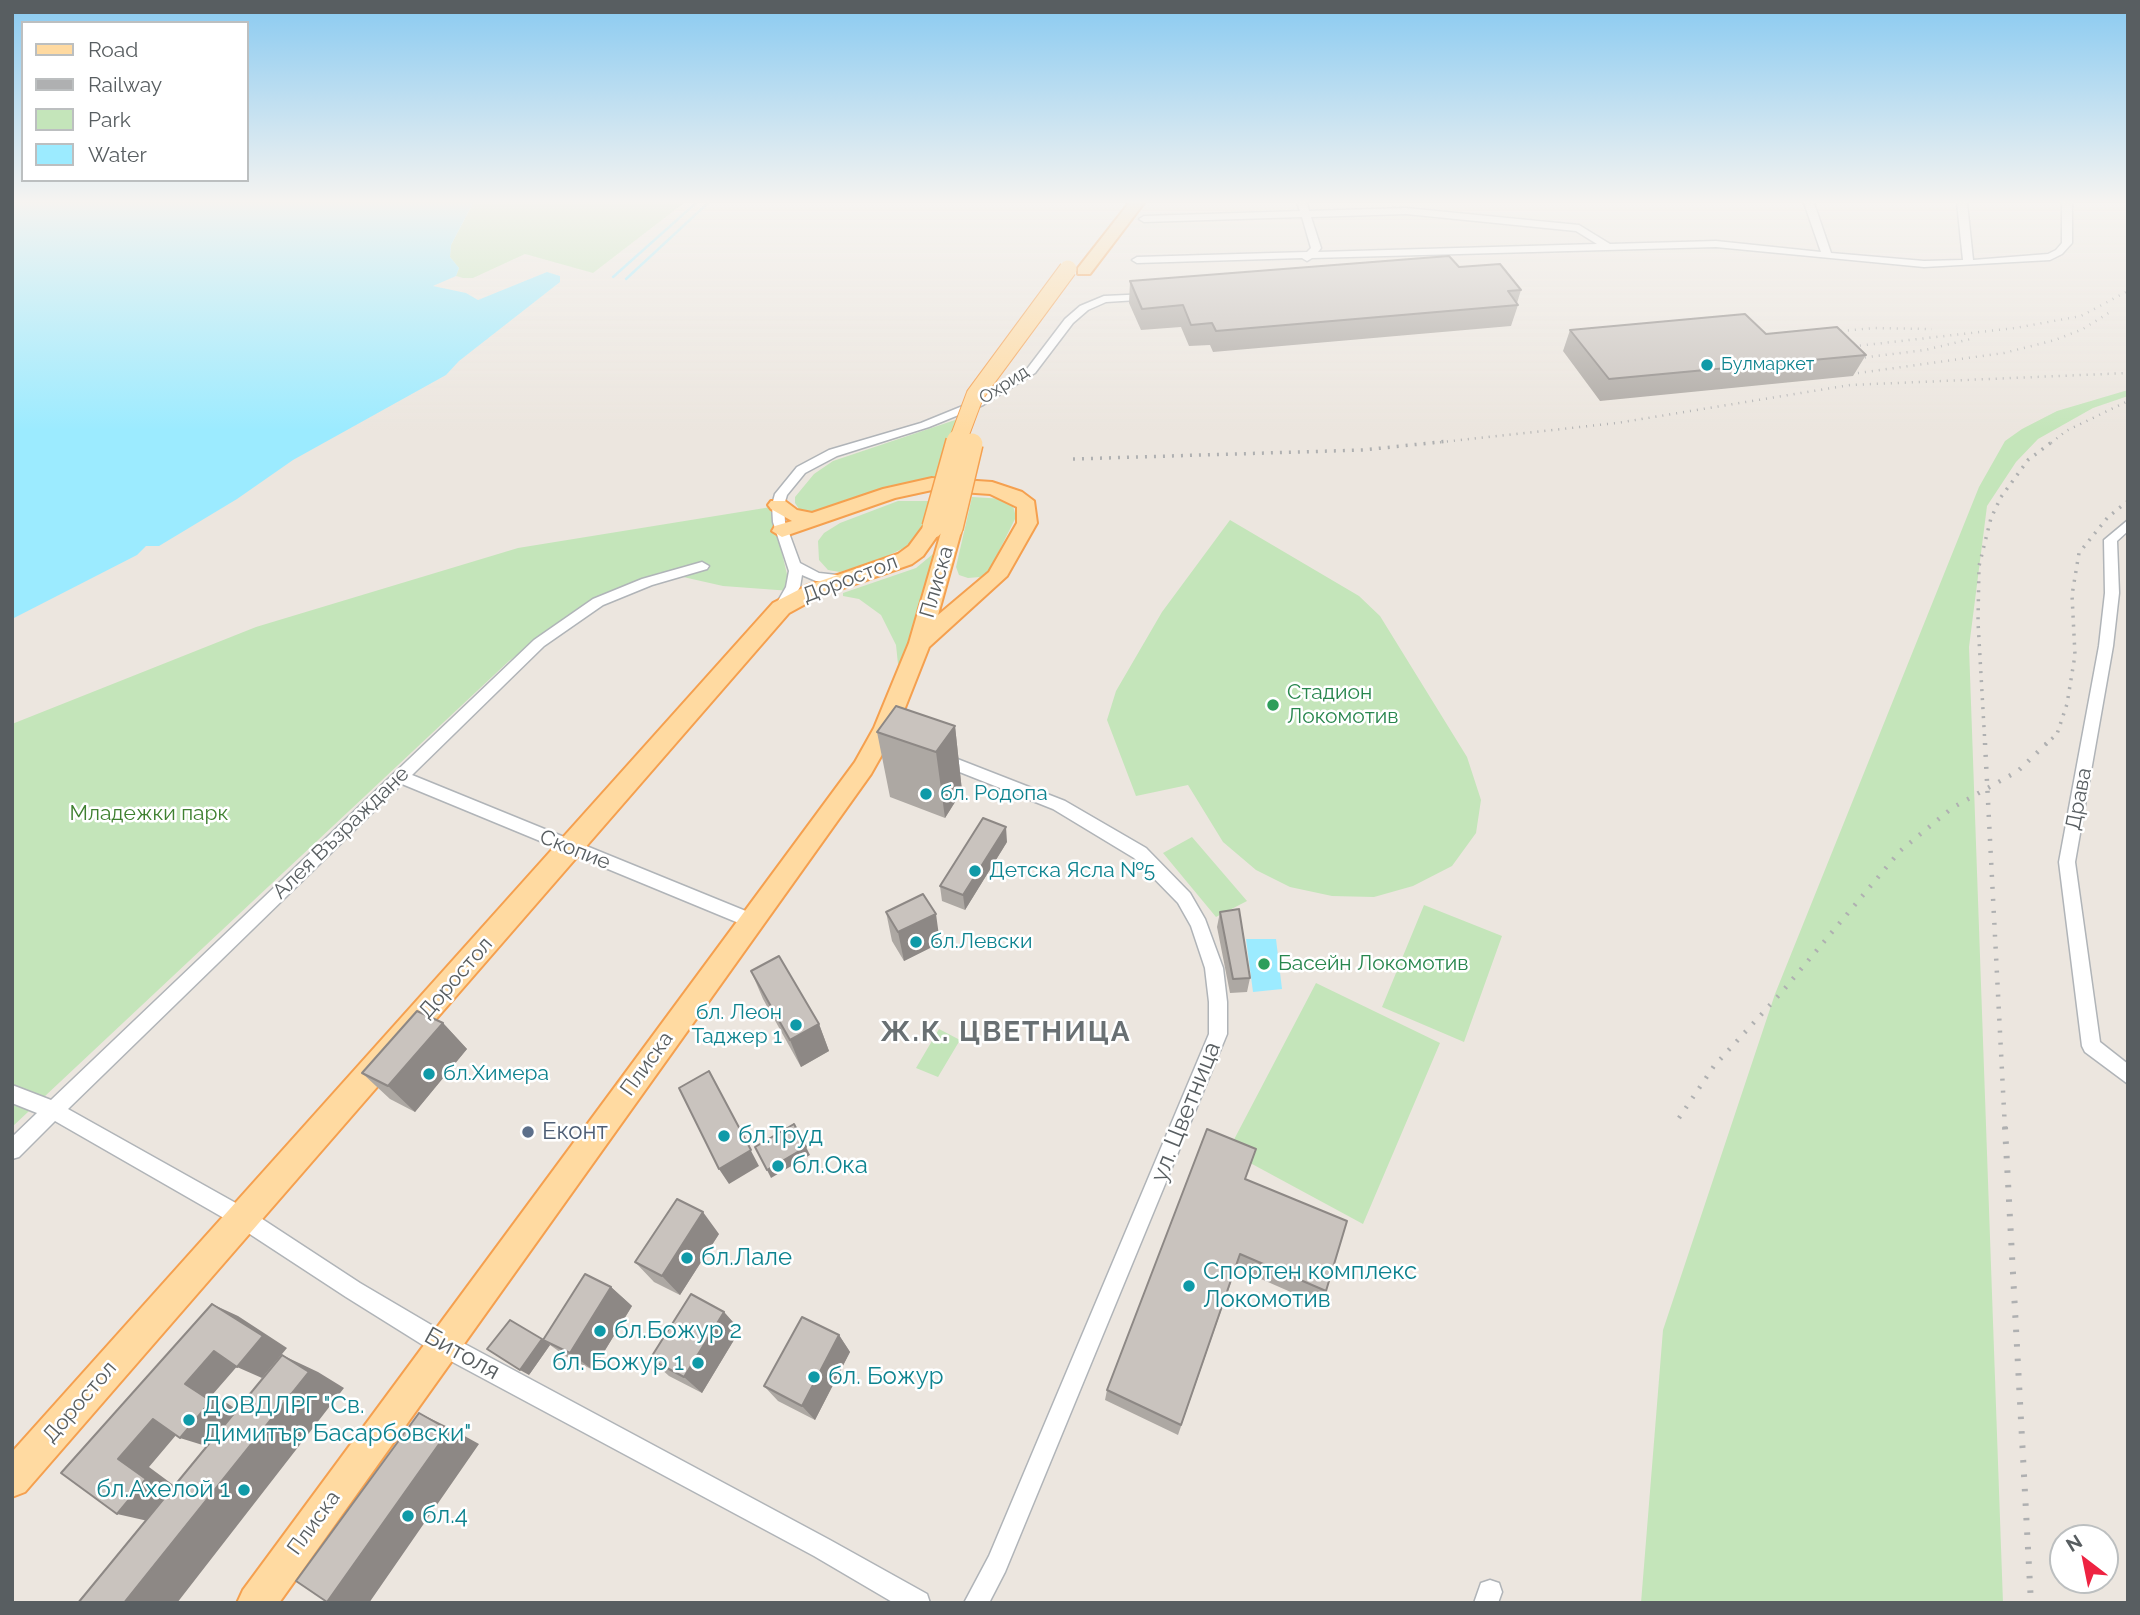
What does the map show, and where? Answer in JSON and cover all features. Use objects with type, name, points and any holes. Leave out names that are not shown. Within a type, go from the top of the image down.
[{"type":"main road","name":"Плиска","points":[[256,1603],[890,732],[939,579],[943,527],[986,405],[1070,278]]},
{"type":"main road","points":[[789,549],[798,537],[820,518],[890,493],[932,484],[1004,491],[1027,505],[1030,515],[1007,562],[985,589],[920,643]]},
{"type":"main road","points":[[778,505],[790,514],[820,518]]},
{"type":"main road","name":"Доростол","points":[[12,1479],[781,608],[813,592],[905,559],[943,527]]},
{"type":"main road","points":[[939,579],[961,589],[985,589]]},
{"type":"street","name":"Охрид","points":[[778,505],[781,494],[801,470],[833,453],[925,425],[1002,391],[1031,371],[1069,321],[1084,308],[1104,299],[1156,296]]},
{"type":"street","points":[[778,505],[789,549],[793,587],[781,608]]},
{"type":"street","name":"Драва","points":[[2123,1072],[2091,1046],[2067,862],[2106,646],[2112,593],[2110,540],[2128,524]]},
{"type":"street","points":[[789,549],[816,577],[846,580]]},
{"type":"street","name":"Алея Възраждане","points":[[12,1150],[400,776],[558,628],[598,602],[648,582],[702,566]]},
{"type":"street","name":"ул. Цветница","points":[[919,750],[1059,805],[1140,853],[1184,898],[1199,924],[1214,968],[1218,1002],[1218,1034],[997,1564],[976,1603]]},
{"type":"street","name":"Скопие","points":[[400,776],[752,921]]},
{"type":"street","name":"Битоля","points":[[12,1094],[53,1110],[243,1218],[442,1344],[822,1548],[918,1603]]},
{"type":"green space","points":[[2128,390],[2128,396],[2093,408],[2038,439],[2016,462],[1987,506],[1969,647],[2003,1603],[1641,1603],[1663,1330],[1775,994],[1979,487],[2005,441],[2057,411]]},
{"type":"green space","points":[[964,417],[940,480],[889,486],[821,514],[799,509],[795,503],[795,497],[814,474],[833,461]]},
{"type":"green space","points":[[972,497],[1005,499],[1013,506],[1016,517],[989,571],[980,577],[968,578],[959,575],[956,567]]},
{"type":"green space","points":[[898,501],[930,501],[924,526],[914,543],[879,560],[840,572],[828,570],[819,560],[818,541],[824,533],[840,523]]},
{"type":"green space","name":"Младежки парк","points":[[771,507],[791,591],[723,586],[661,572],[594,599],[509,661],[12,1127],[12,724],[256,627],[518,548]]},
{"type":"green space","name":"Стадион Локомотив","points":[[1230,520],[1359,596],[1380,616],[1467,757],[1481,800],[1476,833],[1452,866],[1413,886],[1374,897],[1332,896],[1290,887],[1256,870],[1223,842],[1188,785],[1136,796],[1107,720],[1116,691],[1162,612]]},
{"type":"green space","points":[[939,549],[905,658],[898,664],[896,645],[881,615],[859,599],[843,596],[843,593],[916,568]]},
{"type":"green space","points":[[1192,837],[1247,901],[1216,917],[1163,853]]},
{"type":"green space","points":[[1424,905],[1502,936],[1464,1042],[1382,1007]]},
{"type":"green space","points":[[1316,983],[1440,1043],[1363,1224],[1228,1151]]},
{"type":"green space","points":[[939,1029],[960,1040],[938,1077],[916,1068]]},
{"type":"water","points":[[12,278],[451,278],[433,286],[466,293],[478,300],[531,278],[560,278],[560,282],[459,361],[446,375],[293,460],[237,499],[159,546],[146,546],[137,555],[12,619]]},
{"type":"water","name":"Басейн Локомотив","points":[[1246,939],[1276,939],[1282,989],[1253,992]]},
{"type":"building","points":[[1164,278],[1512,278],[1521,290],[1508,291],[1518,305],[1216,331],[1212,323],[1191,325],[1183,305],[1142,309],[1130,281]]},
{"type":"building","points":[[1745,314],[1766,334],[1837,327],[1866,355],[1609,379],[1570,330]]},
{"type":"building","points":[[896,706],[955,726],[936,752],[877,732]]},
{"type":"building","points":[[983,818],[1006,827],[963,895],[940,886]]},
{"type":"building","points":[[923,894],[936,914],[898,932],[886,912]]},
{"type":"building","points":[[1239,909],[1250,978],[1233,979],[1220,912]]},
{"type":"building","points":[[779,956],[819,1024],[790,1040],[751,971]]},
{"type":"building","points":[[417,1011],[443,1023],[388,1086],[362,1073]]},
{"type":"building","name":"бл.Труд","points":[[709,1071],[751,1150],[719,1169],[679,1088]]},
{"type":"building","name":"бл.Ока","points":[[794,1124],[806,1147],[767,1170],[755,1147]]},
{"type":"building","name":"Спортен комплекс Локомотив","points":[[1207,1129],[1256,1149],[1245,1179],[1347,1221],[1326,1291],[1240,1254],[1181,1425],[1107,1390]]},
{"type":"building","points":[[677,1199],[703,1212],[662,1276],[635,1262]]},
{"type":"building","points":[[585,1274],[611,1287],[570,1353],[543,1340]]},
{"type":"building","points":[[691,1294],[724,1312],[684,1377],[650,1359]]},
{"type":"building","points":[[212,1304],[263,1336],[237,1367],[214,1351],[185,1384],[211,1401],[180,1438],[153,1419],[118,1459],[146,1479],[117,1514],[61,1473]]},
{"type":"building","points":[[802,1317],[839,1335],[802,1406],[764,1386]]},
{"type":"building","points":[[510,1320],[542,1339],[520,1370],[487,1349]]},
{"type":"building","points":[[282,1355],[309,1372],[124,1603],[78,1603]]},
{"type":"building","points":[[419,1413],[449,1430],[327,1602],[296,1581]]},
{"type":"railway","points":[[1839,348],[2015,328],[2081,316],[2128,291]]},
{"type":"railway","points":[[1851,374],[2004,353],[2055,340],[2083,329],[2110,312]]},
{"type":"railway","points":[[1820,333],[1874,328],[1932,329]]},
{"type":"railway","points":[[1844,360],[1925,350],[1975,338]]},
{"type":"railway","points":[[1433,443],[1617,423],[1850,385],[2128,373]]},
{"type":"railway","points":[[2051,443],[2066,431],[2128,401]]},
{"type":"railway","points":[[1073,459],[1363,450],[1449,441]]},
{"type":"railway","points":[[1985,745],[1978,622],[1979,566],[1991,518],[2001,497],[2028,460],[2053,441]]},
{"type":"railway","points":[[2045,745],[2057,734],[2067,704],[2075,655],[2072,595],[2079,553],[2108,517],[2128,501]]},
{"type":"railway","points":[[1985,743],[1987,788]]},
{"type":"railway","points":[[1987,788],[2018,771],[2047,743]]},
{"type":"railway","points":[[1679,1118],[1714,1066],[1781,993],[1900,851],[1952,808],[1987,788]]},
{"type":"railway","points":[[1987,788],[2005,1129]]},
{"type":"railway","points":[[2005,1127],[2031,1603]]},
{"type":"place","name":"Булмаркет","points":[[1707,365]]},
{"type":"place","name":"Стадион Локомотив","points":[[1273,705]]},
{"type":"place","name":"бл. Родопа","points":[[926,794]]},
{"type":"place","name":"Детска Ясла №5","points":[[975,871]]},
{"type":"place","name":"бл.Левски","points":[[916,942]]},
{"type":"place","name":"Басейн Локомотив","points":[[1264,964]]},
{"type":"place","name":"бл. Леон Таджер 1","points":[[796,1025]]},
{"type":"place","name":"бл.Химера","points":[[429,1074]]},
{"type":"place","name":"Еконт","points":[[528,1132]]},
{"type":"place","name":"бл.Труд","points":[[724,1136]]},
{"type":"place","name":"бл.Ока","points":[[778,1166]]},
{"type":"place","name":"бл.Лале","points":[[687,1258]]},
{"type":"place","name":"Спортен комплекс Локомотив","points":[[1189,1286]]},
{"type":"place","name":"бл.Божур 2","points":[[600,1331]]},
{"type":"place","name":"бл. Божур 1","points":[[698,1363]]},
{"type":"place","name":"бл. Божур","points":[[814,1377]]},
{"type":"place","name":"ДОВДЛРГ \"Св. Димитър Басарбовски\"","points":[[189,1420]]},
{"type":"place","name":"бл.Ахелой 1","points":[[244,1490]]},
{"type":"place","name":"бл.4","points":[[408,1516]]},
{"type":"district","name":"Ж.К. ЦВЕТНИЦА","points":[[1006,1033]]}]
